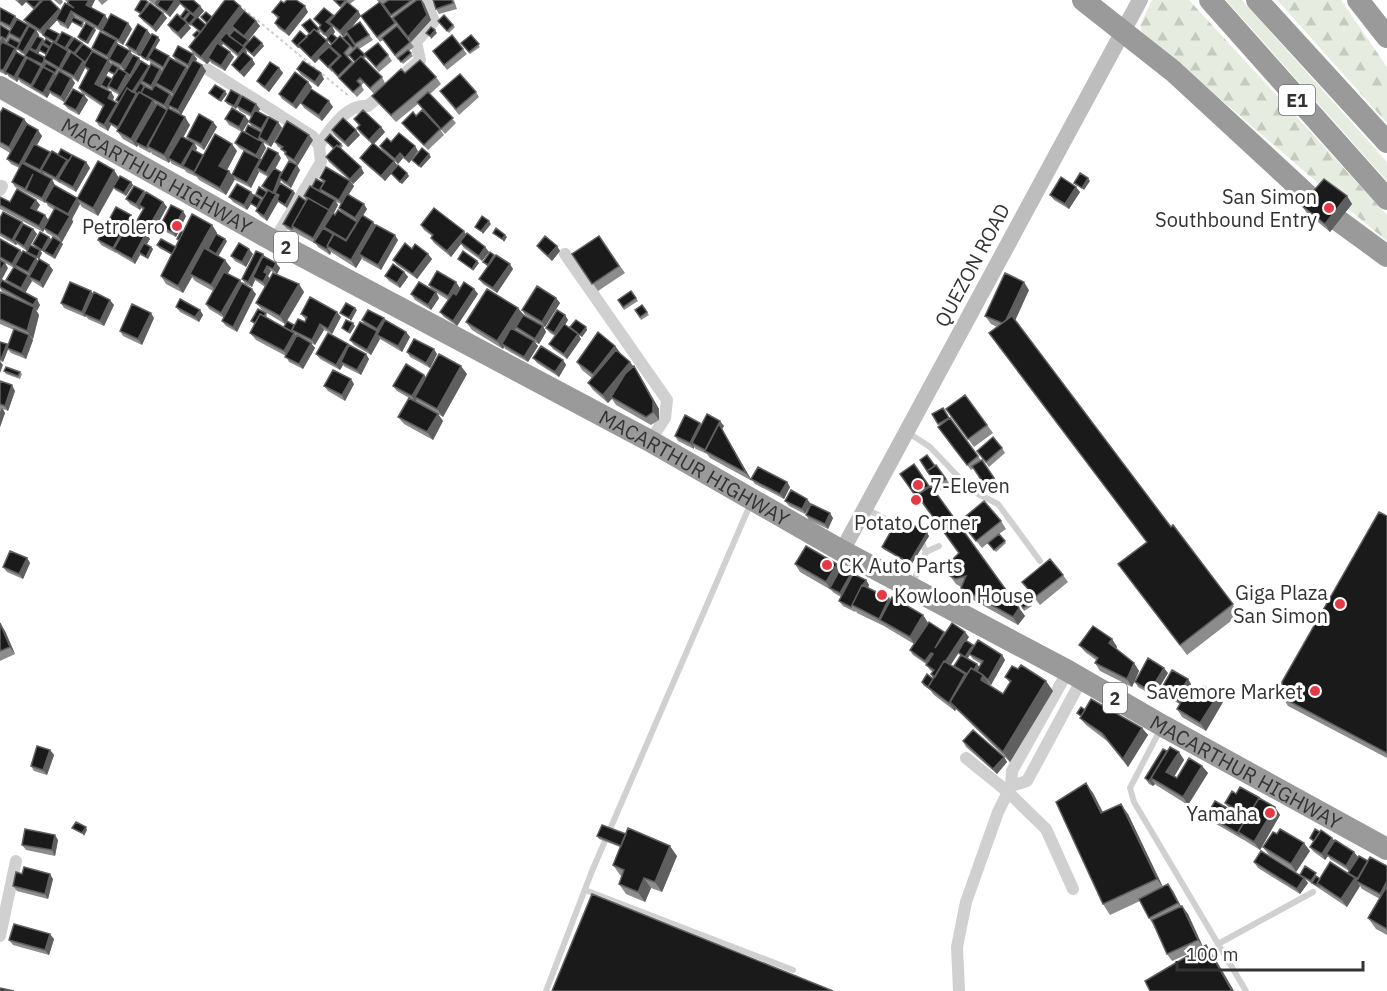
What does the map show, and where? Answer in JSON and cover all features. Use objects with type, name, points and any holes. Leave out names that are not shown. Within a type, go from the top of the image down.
[{"type":"highway","points":[[1083,0],[1173,71],[1315,202]]},
{"type":"highway","name":"E1","points":[[1210,0],[1387,199]]},
{"type":"highway","name":"E1","points":[[1257,0],[1387,142]]},
{"type":"highway","points":[[1358,0],[1387,37]]},
{"type":"highway","name":"MACARTHUR HIGHWAY","points":[[0,87],[274,242],[650,441],[842,551],[1075,675],[1387,849]]},
{"type":"highway","points":[[1339,221],[1387,256]]},
{"type":"main road","name":"QUEZON ROAD","points":[[842,551],[1140,0]]},
{"type":"street","points":[[319,145],[330,130],[359,105],[368,106],[420,60],[416,42],[434,21],[426,0]]},
{"type":"street","points":[[207,69],[312,136],[319,145],[321,162],[274,242]]},
{"type":"street","points":[[565,254],[667,400],[665,418],[650,441]]},
{"type":"street","points":[[959,991],[957,947],[966,902],[998,812],[1010,789],[1012,771],[1042,718],[1075,675]]},
{"type":"street","points":[[1010,789],[1028,781],[1057,726],[1075,675]]},
{"type":"street","points":[[1042,718],[1057,726]]},
{"type":"street","points":[[1028,742],[1043,752]]},
{"type":"street","points":[[966,758],[1010,789],[1046,829],[1073,889]]},
{"type":"street","points":[[0,936],[16,861]]},
{"type":"lane","points":[[907,431],[930,447],[972,491],[998,504],[1040,561]]},
{"type":"lane","points":[[546,991],[585,890],[752,501]]},
{"type":"lane","points":[[865,508],[898,525]]},
{"type":"lane","points":[[923,545],[926,552]]},
{"type":"lane","points":[[911,588],[926,552],[939,546]]},
{"type":"lane","points":[[1163,726],[1130,788],[1134,802],[1246,991]]},
{"type":"lane","points":[[585,890],[793,970]]},
{"type":"lane","points":[[1218,944],[1313,892]]},
{"type":"path","points":[[232,0],[257,17],[359,105]]},
{"type":"green space","points":[[1152,0],[1189,0],[1387,215],[1387,241],[1143,36],[1140,25]]},
{"type":"green space","points":[[1226,0],[1242,0],[1387,162],[1387,181]]},
{"type":"green space","points":[[1277,0],[1341,0],[1387,67],[1387,123]]},
{"type":"building","points":[[25,0],[41,0],[34,8]]},
{"type":"building","points":[[43,0],[50,0],[59,9],[40,30],[24,20]]},
{"type":"building","points":[[69,0],[89,0],[86,5],[105,15],[98,27],[71,11],[65,24],[56,19],[65,3],[74,8],[68,3]]},
{"type":"building","points":[[141,0],[148,2],[141,13],[135,10]]},
{"type":"building","points":[[160,0],[175,0],[167,12],[157,5]]},
{"type":"building","points":[[179,0],[193,0],[200,6],[193,14]]},
{"type":"building","points":[[225,0],[233,0],[240,6],[201,57],[189,47]]},
{"type":"building","points":[[287,0],[296,0],[305,6],[285,31],[275,23],[279,17],[272,12],[281,1],[284,3]]},
{"type":"building","points":[[334,0],[346,0],[340,6]]},
{"type":"building","points":[[389,0],[412,0],[391,15],[383,4]]},
{"type":"building","points":[[417,0],[421,0],[427,15],[408,37],[393,18]]},
{"type":"building","points":[[433,0],[452,0],[453,3],[436,9]]},
{"type":"building","points":[[347,2],[358,11],[340,31],[329,22]]},
{"type":"building","points":[[380,2],[395,23],[377,37],[361,16]]},
{"type":"building","points":[[150,3],[163,13],[153,27],[139,16]]},
{"type":"building","points":[[0,8],[15,16],[10,26],[0,21]]},
{"type":"building","points":[[324,8],[333,15],[326,22],[332,26],[325,34],[319,28],[321,25],[314,19]]},
{"type":"building","points":[[186,9],[189,12],[183,19],[180,17]]},
{"type":"building","points":[[244,11],[256,21],[244,36],[232,26]]},
{"type":"building","points":[[206,12],[212,17],[207,23],[201,17]]},
{"type":"building","points":[[190,13],[195,17],[189,24],[185,20]]},
{"type":"building","points":[[111,14],[128,23],[119,40],[102,30]]},
{"type":"building","points":[[177,14],[187,23],[178,33],[168,25]]},
{"type":"building","points":[[444,15],[453,25],[447,31],[438,21]]},
{"type":"building","points":[[73,17],[83,22],[81,26],[71,21]]},
{"type":"building","points":[[197,17],[206,25],[201,32],[191,24]]},
{"type":"building","points":[[17,19],[28,25],[20,39],[9,33]]},
{"type":"building","points":[[310,19],[319,29],[316,31],[314,29],[310,34],[302,25]]},
{"type":"building","points":[[360,22],[369,35],[355,44],[346,31]]},
{"type":"building","points":[[86,23],[94,28],[86,42],[78,37]]},
{"type":"building","points":[[138,24],[147,30],[136,51],[126,45]]},
{"type":"building","points":[[0,25],[10,31],[6,39],[0,36]]},
{"type":"building","points":[[29,26],[36,30],[23,52],[17,48]]},
{"type":"building","points":[[397,26],[410,42],[395,55],[382,38]]},
{"type":"building","points":[[431,27],[435,30],[430,36],[426,33]]},
{"type":"building","points":[[47,28],[59,34],[55,42],[43,35]]},
{"type":"building","points":[[314,29],[327,41],[311,58],[298,45]]},
{"type":"building","points":[[234,30],[248,40],[243,46],[229,36]]},
{"type":"building","points":[[197,31],[200,33],[196,38],[193,35]]},
{"type":"building","points":[[300,31],[307,37],[298,47],[292,41]]},
{"type":"building","points":[[62,32],[72,37],[65,48],[56,43]]},
{"type":"building","points":[[100,32],[116,40],[107,56],[92,48]]},
{"type":"building","points":[[226,33],[244,47],[238,54],[220,40]]},
{"type":"building","points":[[331,33],[337,38],[332,44],[327,39]]},
{"type":"building","points":[[152,34],[158,37],[146,59],[140,55]]},
{"type":"building","points":[[347,34],[355,46],[353,48],[343,38]]},
{"type":"building","points":[[452,35],[463,49],[444,65],[433,51]]},
{"type":"building","points":[[471,35],[479,44],[469,52],[461,43]]},
{"type":"building","points":[[37,36],[43,39],[36,51],[30,48]]},
{"type":"building","points":[[254,36],[262,43],[252,54],[244,47]]},
{"type":"building","points":[[340,36],[350,46],[344,53],[352,62],[338,76],[330,67],[341,56],[330,46]]},
{"type":"building","points":[[10,38],[20,43],[17,49],[7,43]]},
{"type":"building","points":[[74,38],[82,43],[74,53],[67,48]]},
{"type":"building","points":[[46,39],[52,43],[50,47],[43,43]]},
{"type":"building","points":[[2,42],[15,48],[3,70],[0,69]]},
{"type":"building","points":[[53,42],[68,51],[59,68],[44,59]]},
{"type":"building","points":[[217,43],[230,52],[221,66],[208,58]]},
{"type":"building","points":[[378,43],[388,55],[376,67],[364,54]]},
{"type":"building","points":[[42,44],[49,48],[46,54],[39,50]]},
{"type":"building","points":[[83,44],[93,51],[85,62],[75,54]]},
{"type":"building","points":[[117,44],[130,51],[121,65],[109,59]]},
{"type":"building","points":[[178,46],[193,54],[188,65],[173,56]]},
{"type":"building","points":[[329,47],[339,56],[328,67],[318,57]]},
{"type":"building","points":[[357,47],[365,55],[355,62],[349,55]]},
{"type":"building","points":[[154,48],[169,56],[163,67],[148,58]]},
{"type":"building","points":[[29,49],[44,57],[42,64],[25,56]]},
{"type":"building","points":[[408,50],[411,53],[401,62],[398,58]]},
{"type":"building","points":[[92,51],[108,60],[95,84],[111,92],[108,98],[117,103],[104,125],[96,121],[104,105],[79,88],[89,69],[84,66]]},
{"type":"building","points":[[243,51],[252,59],[240,72],[232,65]]},
{"type":"building","points":[[16,52],[25,57],[14,77],[5,72]]},
{"type":"building","points":[[71,52],[83,61],[74,76],[61,69]]},
{"type":"building","points":[[133,55],[139,58],[130,75],[124,71]]},
{"type":"building","points":[[361,56],[382,77],[370,88],[360,78],[357,81],[361,85],[353,92],[339,78]]},
{"type":"building","points":[[27,58],[41,66],[31,85],[17,77]]},
{"type":"building","points":[[170,58],[186,67],[172,92],[156,83]]},
{"type":"building","points":[[193,60],[202,65],[178,110],[168,105]]},
{"type":"building","points":[[420,60],[436,77],[391,115],[372,96],[401,69],[405,73]]},
{"type":"building","points":[[141,61],[149,66],[132,92],[127,88],[119,102],[116,100]]},
{"type":"building","points":[[303,61],[321,73],[315,82],[297,69]]},
{"type":"building","points":[[270,62],[279,68],[265,87],[257,81]]},
{"type":"building","points":[[46,63],[57,69],[55,73],[44,67]]},
{"type":"building","points":[[112,64],[119,68],[115,74],[108,71]]},
{"type":"building","points":[[151,64],[160,69],[151,86],[142,81]]},
{"type":"building","points":[[43,67],[54,73],[43,93],[32,87]]},
{"type":"building","points":[[118,68],[127,73],[117,91],[108,86]]},
{"type":"building","points":[[59,71],[71,78],[61,97],[48,90]]},
{"type":"building","points":[[295,72],[308,82],[293,104],[279,94]]},
{"type":"building","points":[[460,74],[476,92],[456,109],[440,91]]},
{"type":"building","points":[[106,76],[112,79],[107,88],[101,85]]},
{"type":"building","points":[[140,83],[145,86],[138,94],[135,92]]},
{"type":"building","points":[[155,85],[170,94],[164,105],[141,93],[144,86],[152,90]]},
{"type":"building","points":[[215,85],[225,91],[219,100],[209,93]]},
{"type":"building","points":[[127,88],[136,94],[118,127],[108,122]]},
{"type":"building","points":[[73,89],[84,95],[76,110],[64,104]]},
{"type":"building","points":[[311,89],[329,101],[319,115],[301,103]]},
{"type":"building","points":[[231,90],[240,95],[234,106],[225,101]]},
{"type":"building","points":[[139,92],[153,100],[131,139],[117,131]]},
{"type":"building","points":[[428,92],[453,118],[441,129],[417,102]]},
{"type":"building","points":[[242,96],[256,104],[251,114],[237,106]]},
{"type":"building","points":[[157,104],[167,110],[147,148],[135,142]]},
{"type":"building","points":[[3,108],[24,119],[9,147],[0,142],[0,113]]},
{"type":"building","points":[[168,108],[185,117],[164,155],[147,146]]},
{"type":"building","points":[[232,108],[245,116],[239,127],[225,119]]},
{"type":"building","points":[[255,110],[268,117],[261,129],[249,122]]},
{"type":"building","points":[[363,110],[381,127],[369,140],[357,128],[360,125],[354,119]]},
{"type":"building","points":[[422,110],[440,129],[424,145],[402,123],[413,112],[416,116]]},
{"type":"building","points":[[199,114],[213,122],[201,144],[187,137]]},
{"type":"building","points":[[269,117],[278,122],[267,142],[259,137]]},
{"type":"building","points":[[343,118],[356,130],[345,142],[332,130]]},
{"type":"building","points":[[287,121],[309,135],[294,160],[285,154],[286,152],[281,149],[283,147],[275,142]]},
{"type":"building","points":[[27,124],[38,130],[19,165],[7,159]]},
{"type":"building","points":[[248,125],[261,132],[258,140],[245,132]]},
{"type":"building","points":[[242,131],[263,142],[256,155],[235,143]]},
{"type":"building","points":[[399,133],[415,146],[405,158],[400,153],[395,159],[380,146],[387,138],[391,142]]},
{"type":"building","points":[[215,134],[232,144],[219,166],[229,171],[220,188],[194,173]]},
{"type":"building","points":[[330,134],[341,144],[338,147],[337,145],[334,148],[325,140]]},
{"type":"building","points":[[181,136],[194,143],[181,165],[168,158]]},
{"type":"building","points":[[373,143],[394,161],[381,176],[360,158]]},
{"type":"building","points":[[34,144],[50,152],[40,170],[24,162]]},
{"type":"building","points":[[337,145],[361,167],[350,179],[326,157]]},
{"type":"building","points":[[268,148],[278,153],[266,173],[257,168]]},
{"type":"building","points":[[422,148],[429,154],[419,166],[412,160]]},
{"type":"building","points":[[61,149],[72,155],[69,161],[58,155]]},
{"type":"building","points":[[192,149],[203,155],[194,172],[183,166]]},
{"type":"building","points":[[52,151],[67,160],[56,178],[41,170]]},
{"type":"building","points":[[244,151],[260,159],[247,183],[232,175]]},
{"type":"building","points":[[72,155],[86,162],[73,187],[58,179]]},
{"type":"building","points":[[98,161],[114,170],[93,208],[77,199]]},
{"type":"building","points":[[289,161],[297,165],[287,183],[279,178]]},
{"type":"building","points":[[22,163],[52,179],[42,198],[26,190],[33,174],[25,189],[12,182]]},
{"type":"building","points":[[398,165],[407,173],[400,182],[391,173]]},
{"type":"building","points":[[326,167],[350,181],[339,200],[320,189],[325,181],[320,178]]},
{"type":"building","points":[[274,168],[281,172],[273,193],[262,186]]},
{"type":"building","points":[[1080,173],[1088,178],[1082,188],[1074,183]]},
{"type":"building","points":[[120,176],[131,182],[124,193],[113,187]]},
{"type":"building","points":[[1061,177],[1076,187],[1065,204],[1050,195]]},
{"type":"building","points":[[316,179],[324,183],[320,191],[312,187]]},
{"type":"building","name":"San Simon Southbound Entry","points":[[1324,179],[1347,196],[1325,224],[1301,205]]},
{"type":"building","points":[[280,183],[293,191],[285,205],[277,200],[279,195],[275,193]]},
{"type":"building","points":[[237,184],[251,192],[244,205],[229,197]]},
{"type":"building","points":[[54,185],[77,198],[68,214],[45,201]]},
{"type":"building","points":[[134,186],[144,191],[136,204],[126,199]]},
{"type":"building","points":[[310,186],[335,200],[329,210],[304,196]]},
{"type":"building","points":[[259,187],[267,192],[263,198],[256,194]]},
{"type":"building","points":[[17,189],[36,200],[31,208],[45,215],[39,226],[0,205],[0,197],[10,202]]},
{"type":"building","points":[[268,190],[276,194],[264,216],[256,211]]},
{"type":"building","points":[[146,192],[163,202],[147,230],[135,224],[144,208],[139,205]]},
{"type":"building","points":[[347,194],[364,204],[355,218],[339,208]]},
{"type":"building","points":[[254,195],[261,199],[257,207],[250,203]]},
{"type":"building","points":[[299,196],[306,201],[292,229],[283,224]]},
{"type":"building","points":[[308,198],[329,210],[313,238],[292,226]]},
{"type":"building","points":[[171,205],[183,211],[172,232],[160,226]]},
{"type":"building","points":[[116,207],[131,215],[113,248],[98,240]]},
{"type":"building","points":[[55,208],[70,216],[58,236],[44,228]]},
{"type":"building","points":[[434,208],[464,231],[447,251],[431,238],[433,235],[421,225]]},
{"type":"building","points":[[338,210],[357,222],[346,240],[324,227],[333,213],[335,215]]},
{"type":"building","points":[[3,212],[22,222],[12,240],[0,233],[0,218]]},
{"type":"building","points":[[192,214],[212,225],[178,286],[161,276]]},
{"type":"building","points":[[362,215],[373,222],[351,260],[327,246],[334,234],[346,241]]},
{"type":"building","points":[[482,216],[489,221],[481,231],[475,227]]},
{"type":"building","points":[[23,224],[33,229],[24,246],[14,240]]},
{"type":"building","points":[[128,224],[146,233],[132,259],[114,249]]},
{"type":"building","points":[[376,225],[395,235],[378,265],[359,254]]},
{"type":"building","points":[[323,228],[333,234],[326,249],[314,242]]},
{"type":"building","points":[[496,228],[505,235],[502,239],[493,233]]},
{"type":"building","points":[[40,232],[49,237],[42,250],[33,244]]},
{"type":"building","points":[[467,233],[485,247],[479,256],[460,242]]},
{"type":"building","points":[[216,234],[225,239],[216,254],[208,249]]},
{"type":"building","points":[[545,236],[557,246],[548,256],[537,246]]},
{"type":"building","points":[[599,236],[619,266],[592,284],[572,254]]},
{"type":"building","points":[[53,237],[61,242],[53,256],[44,251]]},
{"type":"building","points":[[0,239],[20,250],[12,264],[0,257]]},
{"type":"building","points":[[161,239],[176,247],[172,254],[157,245]]},
{"type":"building","points":[[144,243],[151,247],[146,257],[139,252]]},
{"type":"building","points":[[239,243],[249,249],[242,262],[231,256]]},
{"type":"building","points":[[405,243],[412,249],[415,244],[428,254],[413,274],[393,260]]},
{"type":"building","points":[[30,245],[40,250],[37,257],[27,252]]},
{"type":"building","points":[[204,248],[225,260],[211,285],[190,274]]},
{"type":"building","points":[[23,251],[36,258],[28,272],[15,265]]},
{"type":"building","points":[[256,251],[263,254],[248,282],[242,279]]},
{"type":"building","points":[[463,251],[477,261],[472,269],[458,259]]},
{"type":"building","points":[[490,252],[494,255],[488,265],[483,262]]},
{"type":"building","points":[[496,255],[510,264],[493,288],[479,279]]},
{"type":"building","points":[[263,256],[276,263],[273,269],[267,266],[264,272],[267,274],[263,282],[253,277]]},
{"type":"building","points":[[39,259],[49,265],[40,282],[29,277]]},
{"type":"building","points":[[0,260],[5,263],[0,271]]},
{"type":"building","points":[[393,264],[404,272],[397,283],[385,276]]},
{"type":"building","points":[[14,267],[28,275],[21,288],[6,280]]},
{"type":"building","points":[[437,271],[456,282],[448,296],[429,285]]},
{"type":"building","points":[[224,272],[240,280],[221,313],[206,304]]},
{"type":"building","points":[[273,273],[299,284],[280,316],[256,303]]},
{"type":"building","points":[[1005,273],[1024,282],[1006,320],[1002,323],[985,316]]},
{"type":"building","points":[[2,280],[37,299],[33,305],[0,287]]},
{"type":"building","points":[[70,282],[91,291],[82,312],[61,303]]},
{"type":"building","points":[[419,282],[436,292],[428,305],[411,294]]},
{"type":"building","points":[[464,282],[474,289],[453,321],[440,312],[453,293],[456,295]]},
{"type":"building","points":[[242,283],[252,289],[233,327],[222,321]]},
{"type":"building","points":[[537,286],[556,298],[542,322],[522,310]]},
{"type":"building","points":[[487,289],[518,308],[497,341],[466,322]]},
{"type":"building","points":[[631,291],[636,298],[623,307],[618,300]]},
{"type":"building","points":[[0,292],[34,307],[27,331],[0,319]]},
{"type":"building","points":[[94,292],[110,300],[100,321],[84,314]]},
{"type":"building","points":[[310,297],[337,312],[328,329],[320,324],[312,340],[292,330],[298,319],[305,322],[307,317],[301,314]]},
{"type":"building","points":[[180,299],[200,310],[195,317],[176,307]]},
{"type":"building","points":[[346,303],[355,308],[349,318],[340,313]]},
{"type":"building","points":[[132,304],[151,313],[138,339],[120,331]]},
{"type":"building","points":[[642,305],[647,312],[640,317],[635,310]]},
{"type":"building","points":[[258,309],[266,313],[264,316],[260,314],[255,323],[251,321]]},
{"type":"building","points":[[368,310],[384,318],[377,329],[362,320]]},
{"type":"building","points":[[557,310],[565,315],[554,333],[546,328]]},
{"type":"building","points":[[260,314],[294,333],[284,351],[250,333]]},
{"type":"building","points":[[523,315],[543,326],[535,339],[516,327]]},
{"type":"building","points":[[1012,316],[1171,527],[1173,525],[1233,604],[1180,645],[1118,564],[1147,542],[989,333]]},
{"type":"building","points":[[346,320],[353,323],[348,332],[342,328]]},
{"type":"building","points":[[385,320],[406,332],[398,346],[377,335]]},
{"type":"building","points":[[576,320],[586,327],[580,335],[570,327]]},
{"type":"building","points":[[287,321],[294,325],[291,331],[284,327]]},
{"type":"building","points":[[360,322],[377,331],[367,350],[350,340]]},
{"type":"building","points":[[564,324],[578,334],[564,354],[549,344]]},
{"type":"building","points":[[511,328],[534,341],[524,357],[502,344]]},
{"type":"building","points":[[14,329],[29,335],[22,354],[7,348]]},
{"type":"building","points":[[598,332],[615,346],[593,374],[577,362]]},
{"type":"building","points":[[328,333],[348,344],[336,365],[316,354]]},
{"type":"building","points":[[297,335],[311,343],[299,364],[285,357]]},
{"type":"building","points":[[414,339],[434,349],[426,363],[407,352]]},
{"type":"building","points":[[0,342],[7,344],[1,359],[0,359]]},
{"type":"building","points":[[349,345],[366,354],[357,370],[341,362]]},
{"type":"building","points":[[541,346],[563,360],[555,372],[533,358]]},
{"type":"building","points":[[616,350],[630,362],[603,395],[588,383]]},
{"type":"building","points":[[439,354],[461,366],[437,409],[415,397]]},
{"type":"building","points":[[406,364],[424,375],[412,396],[393,386]]},
{"type":"building","points":[[634,366],[653,401],[653,412],[646,417],[611,397],[625,374]]},
{"type":"building","points":[[6,367],[20,372],[18,376],[4,371]]},
{"type":"building","points":[[333,370],[351,379],[342,395],[324,386]]},
{"type":"building","points":[[0,381],[12,385],[5,406],[0,404]]},
{"type":"building","points":[[965,395],[987,425],[968,439],[946,409]]},
{"type":"building","points":[[409,398],[438,414],[427,432],[398,417]]},
{"type":"building","points":[[943,408],[949,418],[938,424],[932,414]]},
{"type":"building","points":[[707,414],[720,421],[705,450],[692,443]]},
{"type":"building","points":[[685,415],[700,423],[690,443],[675,436]]},
{"type":"building","points":[[950,418],[978,456],[967,465],[938,427]]},
{"type":"building","points":[[719,424],[746,473],[705,451]]},
{"type":"building","points":[[993,437],[1002,448],[986,462],[977,451]]},
{"type":"building","points":[[927,455],[935,466],[927,471],[920,460]]},
{"type":"building","points":[[982,460],[994,478],[984,484],[972,466]]},
{"type":"building","name":"7-Eleven","points":[[914,464],[929,486],[915,495],[900,474]]},
{"type":"building","points":[[936,465],[946,479],[937,485],[927,471]]},
{"type":"building","points":[[758,467],[787,482],[780,494],[751,479]]},
{"type":"building","points":[[931,486],[1019,608],[1013,617],[961,588],[966,576],[956,579],[950,576],[947,565],[959,553],[917,495]]},
{"type":"building","points":[[791,490],[807,499],[802,509],[785,501]]},
{"type":"building","points":[[984,501],[1001,521],[976,541],[960,521]]},
{"type":"building","points":[[811,504],[830,513],[825,524],[806,515]]},
{"type":"building","points":[[1379,512],[1387,516],[1387,753],[1283,698],[1282,682]]},
{"type":"building","points":[[899,517],[927,533],[909,563],[882,547]]},
{"type":"building","points":[[999,534],[1005,541],[994,550],[988,543]]},
{"type":"building","points":[[806,546],[837,564],[826,582],[795,564]]},
{"type":"building","points":[[10,551],[27,558],[19,574],[3,567]]},
{"type":"building","points":[[1050,559],[1063,575],[1035,597],[1022,582]]},
{"type":"building","points":[[841,568],[851,574],[840,593],[830,588]]},
{"type":"building","points":[[853,574],[866,580],[851,607],[839,601]]},
{"type":"building","points":[[862,585],[889,598],[879,619],[852,605]]},
{"type":"building","points":[[1024,594],[1030,604],[1023,608],[1017,598]]},
{"type":"building","points":[[892,597],[923,615],[910,637],[880,620]]},
{"type":"building","points":[[929,622],[944,632],[935,648],[952,623],[965,632],[935,677],[931,674],[934,670],[926,665],[933,654],[931,653],[925,661],[910,650]]},
{"type":"building","points":[[0,623],[10,647],[0,651]]},
{"type":"building","points":[[1093,626],[1112,639],[1109,643],[1134,663],[1127,679],[1095,663],[1098,658],[1079,645]]},
{"type":"building","points":[[965,640],[973,645],[965,657],[958,652]]},
{"type":"building","points":[[978,640],[1002,655],[988,680],[977,671],[983,661],[969,654]]},
{"type":"building","points":[[961,655],[977,664],[974,670],[971,668],[967,674],[954,666]]},
{"type":"building","points":[[1148,658],[1164,668],[1150,691],[1135,682]]},
{"type":"building","points":[[944,661],[965,674],[949,703],[928,687]]},
{"type":"building","points":[[1021,665],[1046,681],[1003,752],[950,702],[971,668],[983,675],[981,680],[1003,694],[1011,681],[1005,677],[1012,666],[1018,669]]},
{"type":"building","points":[[1172,670],[1188,679],[1176,699],[1160,691]]},
{"type":"building","points":[[927,674],[933,679],[928,687],[930,689],[922,682]]},
{"type":"building","points":[[1203,686],[1218,695],[1200,723],[1177,709],[1185,695],[1194,701]]},
{"type":"building","points":[[1091,699],[1142,728],[1123,759],[1102,733],[1080,718]]},
{"type":"building","points":[[1081,707],[1085,710],[1081,716],[1077,713]]},
{"type":"building","points":[[973,730],[1004,757],[993,769],[963,741]]},
{"type":"building","points":[[37,746],[50,750],[43,770],[31,766]]},
{"type":"building","points":[[1170,747],[1179,752],[1166,772],[1177,778],[1189,758],[1202,766],[1183,797],[1151,778]]},
{"type":"building","points":[[1163,749],[1167,751],[1149,781],[1145,778]]},
{"type":"building","points":[[1086,783],[1101,813],[1121,804],[1157,879],[1103,904],[1056,802]]},
{"type":"building","points":[[1240,787],[1260,798],[1248,816],[1225,803],[1232,791],[1236,794]]},
{"type":"building","points":[[1259,798],[1275,807],[1254,842],[1238,832]]},
{"type":"building","points":[[1215,801],[1246,819],[1239,834],[1207,815]]},
{"type":"building","points":[[76,822],[86,827],[82,833],[72,828]]},
{"type":"building","points":[[602,825],[626,834],[621,846],[597,836]]},
{"type":"building","points":[[628,828],[670,846],[655,882],[644,878],[638,892],[619,884],[624,870],[613,865]]},
{"type":"building","points":[[25,829],[55,835],[52,850],[22,845]]},
{"type":"building","points":[[1280,829],[1304,843],[1291,864],[1263,847],[1273,832],[1277,834]]},
{"type":"building","points":[[1315,829],[1320,832],[1314,841],[1310,838]]},
{"type":"building","points":[[1321,830],[1332,838],[1322,854],[1310,847]]},
{"type":"building","points":[[1335,840],[1354,852],[1346,866],[1326,854]]},
{"type":"building","points":[[1261,851],[1304,878],[1297,889],[1254,862]]},
{"type":"building","points":[[1359,856],[1368,861],[1358,879],[1348,873]]},
{"type":"building","points":[[1370,857],[1387,866],[1387,881],[1380,894],[1356,881]]},
{"type":"building","points":[[1330,862],[1355,878],[1341,899],[1317,883]]},
{"type":"building","points":[[1305,866],[1316,873],[1311,881],[1300,875]]},
{"type":"building","points":[[24,867],[50,874],[45,894],[13,886],[16,872],[22,874]]},
{"type":"building","points":[[1316,876],[1320,879],[1317,883],[1319,886],[1312,883]]},
{"type":"building","points":[[1168,884],[1178,903],[1149,918],[1139,899]]},
{"type":"building","points":[[1387,886],[1387,929],[1368,918]]},
{"type":"building","points":[[592,894],[833,991],[552,991]]},
{"type":"building","points":[[1182,906],[1198,940],[1167,954],[1152,920]]},
{"type":"building","points":[[14,924],[50,934],[45,950],[9,940]]},
{"type":"building","points":[[1206,945],[1232,991],[1150,991],[1145,981]]},
{"type":"place","name":"San Simon Southbound Entry","points":[[1329,208]]},
{"type":"place","name":"Petrolero","points":[[177,226]]},
{"type":"place","name":"7-Eleven","points":[[918,485]]},
{"type":"place","name":"Potato Corner","points":[[916,500]]},
{"type":"place","name":"CK Auto Parts","points":[[827,565]]},
{"type":"place","name":"Kowloon House","points":[[882,595]]},
{"type":"place","name":"Giga Plaza San Simon","points":[[1340,604]]},
{"type":"place","name":"Savemore Market","points":[[1315,691]]},
{"type":"place","name":"Yamaha","points":[[1270,813]]}]
